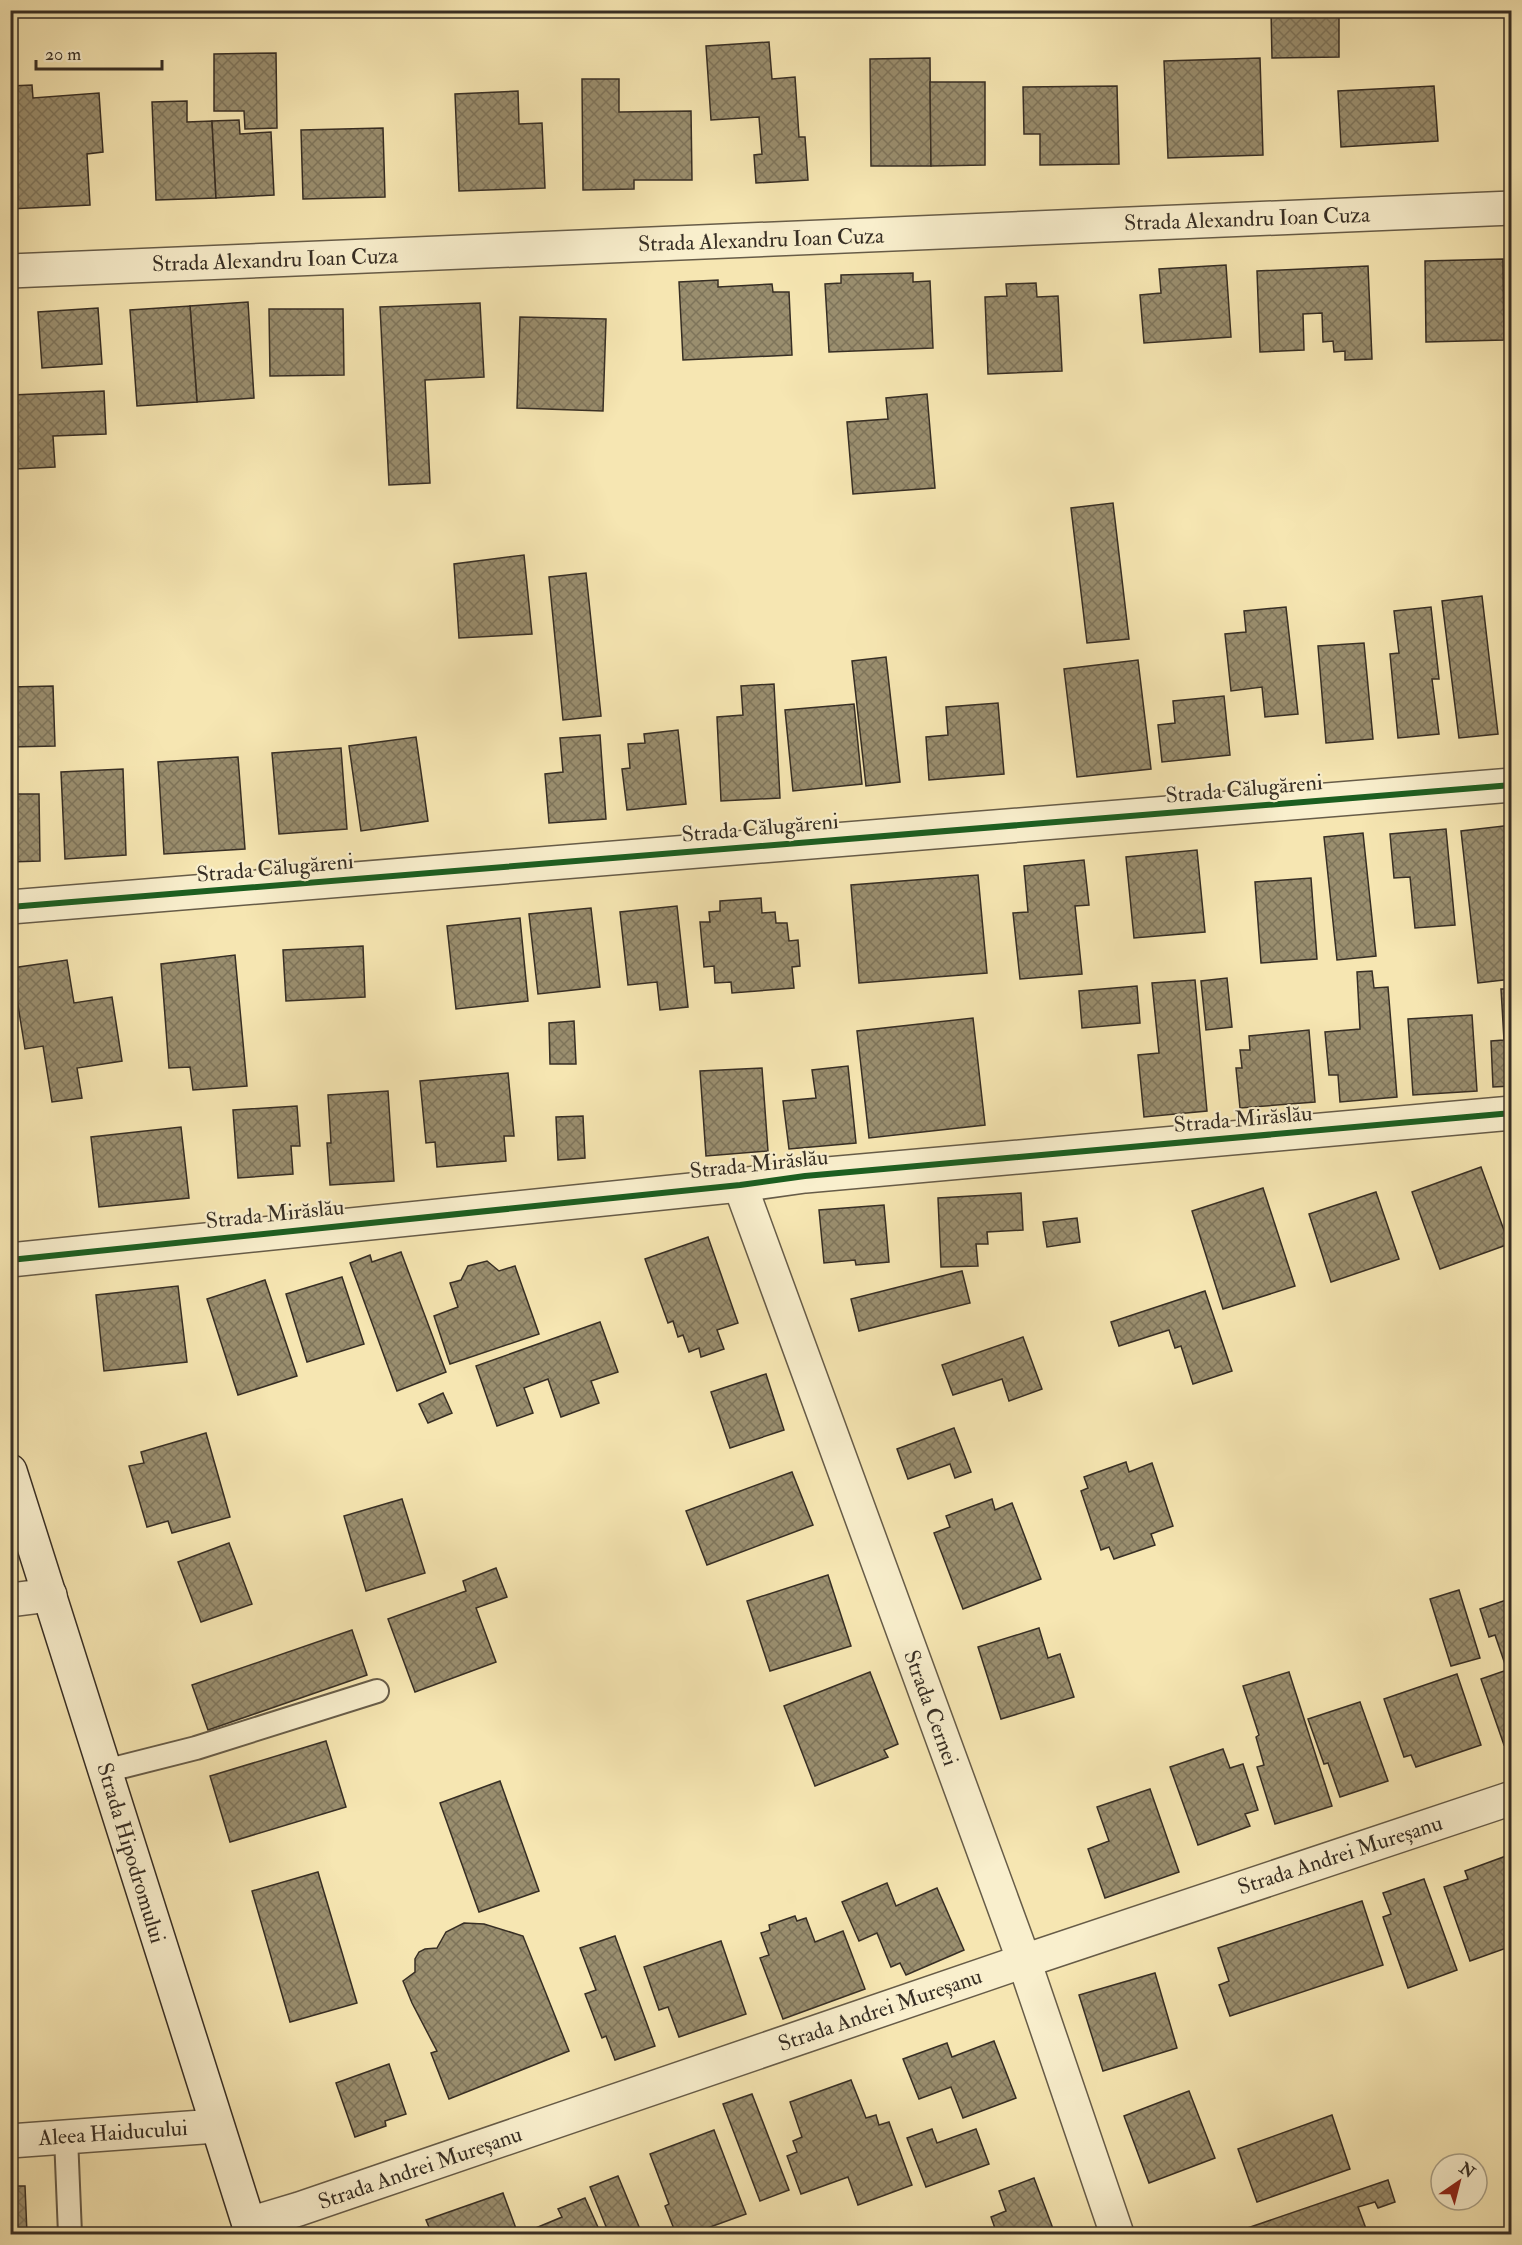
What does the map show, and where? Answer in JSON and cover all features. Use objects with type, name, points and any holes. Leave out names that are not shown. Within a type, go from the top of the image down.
[{"type":"street","name":"Strada Alexandru Ioan Cuza","points":[[10,271],[1512,208]]},
{"type":"street","name":"Strada Călugăreni","points":[[10,907],[1512,785]]},
{"type":"street","name":"Strada Mirăslău","points":[[10,1260],[740,1185],[806,1176],[1512,1113]]},
{"type":"street","name":"Strada Cernei","points":[[740,1185],[1024,1961],[1117,2235]]},
{"type":"street","name":"Strada Hipodromului","points":[[10,1471],[250,2229]]},
{"type":"street","points":[[10,1600],[50,1595]]},
{"type":"street","name":"Strada Andrei Mureșanu","points":[[250,2229],[333,2198],[1024,1961],[1512,1798]]},
{"type":"street","name":"Aleea Haiducului","points":[[10,2140],[216,2126]]},
{"type":"lane","points":[[105,1771],[196,1748],[377,1690]]},
{"type":"lane","points":[[66,2137],[70,2235]]},
{"type":"building","points":[[1271,10],[1339,10],[1339,57],[1272,58]]},
{"type":"building","points":[[769,42],[772,79],[795,77],[799,137],[805,137],[808,180],[756,183],[754,155],[762,154],[759,117],[711,120],[706,46]]},
{"type":"building","points":[[276,53],[277,128],[245,129],[244,111],[214,111],[214,54]]},
{"type":"building","points":[[930,58],[931,166],[871,166],[870,59]]},
{"type":"building","points":[[1260,58],[1263,155],[1168,158],[1164,61]]},
{"type":"building","points":[[582,79],[619,79],[619,112],[691,111],[692,180],[634,180],[634,189],[583,190]]},
{"type":"building","points":[[930,82],[985,82],[985,165],[931,166]]},
{"type":"building","points":[[32,85],[33,98],[99,93],[103,152],[87,154],[90,205],[10,209],[10,86]]},
{"type":"building","points":[[1117,86],[1119,164],[1040,165],[1040,134],[1024,134],[1023,87]]},
{"type":"building","points":[[1434,86],[1438,141],[1341,147],[1338,91]]},
{"type":"building","points":[[518,91],[519,124],[542,123],[545,188],[459,191],[455,94]]},
{"type":"building","points":[[187,101],[187,122],[212,121],[216,198],[156,200],[152,102]]},
{"type":"building","points":[[239,120],[240,134],[271,132],[274,195],[216,198],[212,121]]},
{"type":"building","points":[[383,128],[385,197],[303,199],[301,130]]},
{"type":"building","points":[[1503,259],[1504,340],[1426,342],[1425,261]]},
{"type":"building","points":[[1226,265],[1231,337],[1144,343],[1140,295],[1161,293],[1159,269]]},
{"type":"building","points":[[1368,266],[1372,359],[1345,360],[1345,351],[1334,352],[1333,341],[1323,342],[1322,313],[1303,314],[1304,350],[1260,352],[1257,271]]},
{"type":"building","points":[[913,273],[913,282],[930,281],[933,348],[829,352],[825,284],[841,283],[841,275]]},
{"type":"building","points":[[718,280],[718,287],[772,284],[773,292],[789,292],[792,355],[683,360],[679,282]]},
{"type":"building","points":[[1036,283],[1037,297],[1058,296],[1062,371],[988,374],[985,297],[1007,296],[1006,284]]},
{"type":"building","points":[[248,302],[254,398],[197,402],[190,306]]},
{"type":"building","points":[[480,303],[484,377],[425,380],[430,483],[389,485],[380,307]]},
{"type":"building","points":[[190,306],[197,402],[137,406],[130,310]]},
{"type":"building","points":[[98,308],[102,364],[42,368],[38,312]]},
{"type":"building","points":[[269,309],[343,309],[344,375],[270,376]]},
{"type":"building","points":[[520,317],[606,319],[603,411],[517,408]]},
{"type":"building","points":[[104,391],[106,434],[53,436],[55,467],[15,469],[12,395]]},
{"type":"building","points":[[927,394],[935,488],[853,494],[847,422],[888,419],[886,398]]},
{"type":"building","points":[[1113,503],[1129,639],[1087,643],[1071,508]]},
{"type":"building","points":[[524,555],[532,634],[459,638],[454,564]]},
{"type":"building","points":[[586,573],[601,716],[563,720],[549,577]]},
{"type":"building","points":[[1482,596],[1498,734],[1459,738],[1442,601]]},
{"type":"building","points":[[1286,607],[1298,714],[1265,717],[1262,687],[1231,691],[1225,634],[1246,632],[1244,611]]},
{"type":"building","points":[[1431,607],[1439,679],[1432,679],[1439,734],[1398,738],[1390,654],[1399,653],[1394,611]]},
{"type":"building","points":[[1364,643],[1373,739],[1326,743],[1318,646]]},
{"type":"building","points":[[886,657],[900,782],[866,786],[852,661]]},
{"type":"building","points":[[1138,660],[1151,769],[1077,777],[1064,669]]},
{"type":"building","points":[[774,684],[780,798],[721,801],[717,717],[743,715],[741,686]]},
{"type":"building","points":[[53,686],[55,746],[10,747],[10,687]]},
{"type":"building","points":[[1224,696],[1230,755],[1162,762],[1158,725],[1175,723],[1173,701]]},
{"type":"building","points":[[998,703],[1004,774],[929,780],[926,737],[948,735],[946,707]]},
{"type":"building","points":[[854,704],[862,784],[793,791],[785,710]]},
{"type":"building","points":[[678,730],[686,804],[627,810],[622,769],[630,768],[628,744],[645,743],[644,734]]},
{"type":"building","points":[[600,735],[606,819],[549,823],[545,774],[563,772],[560,738]]},
{"type":"building","points":[[416,737],[428,821],[361,831],[349,746]]},
{"type":"building","points":[[341,748],[347,829],[279,834],[272,753]]},
{"type":"building","points":[[238,757],[245,849],[164,854],[158,762]]},
{"type":"building","points":[[123,769],[126,855],[65,859],[61,772]]},
{"type":"building","points":[[10,794],[39,794],[40,861],[10,862]]},
{"type":"building","points":[[1512,825],[1512,866],[1507,866],[1512,907],[1512,979],[1478,983],[1461,831]]},
{"type":"building","points":[[1446,829],[1455,925],[1415,928],[1410,877],[1394,878],[1390,834]]},
{"type":"building","points":[[1363,833],[1376,956],[1337,960],[1324,837]]},
{"type":"building","points":[[1197,850],[1205,932],[1134,938],[1126,857]]},
{"type":"building","points":[[1084,860],[1089,905],[1075,906],[1082,974],[1020,979],[1013,913],[1028,912],[1024,866]]},
{"type":"building","points":[[978,875],[987,973],[859,983],[851,885]]},
{"type":"building","points":[[1311,878],[1317,959],[1261,963],[1255,882]]},
{"type":"building","points":[[761,898],[762,913],[775,912],[776,923],[787,923],[789,941],[798,940],[800,966],[792,967],[794,988],[732,993],[731,982],[715,983],[714,966],[704,967],[700,922],[710,922],[709,912],[720,911],[720,901]]},
{"type":"building","points":[[677,906],[688,1007],[660,1010],[657,982],[628,985],[620,912]]},
{"type":"building","points":[[591,908],[600,987],[538,994],[529,914]]},
{"type":"building","points":[[520,918],[528,1001],[456,1009],[447,926]]},
{"type":"building","points":[[363,946],[365,997],[286,1001],[283,950]]},
{"type":"building","points":[[235,955],[247,1086],[193,1090],[190,1067],[169,1068],[161,964]]},
{"type":"building","points":[[67,960],[74,1003],[112,997],[122,1061],[77,1068],[82,1098],[52,1102],[43,1046],[25,1049],[12,968]]},
{"type":"building","points":[[1372,971],[1374,988],[1388,987],[1397,1097],[1340,1102],[1338,1075],[1329,1075],[1325,1032],[1360,1029],[1357,972]]},
{"type":"building","points":[[1227,978],[1232,1027],[1206,1030],[1201,981]]},
{"type":"building","points":[[1195,980],[1207,1111],[1144,1117],[1138,1055],[1159,1053],[1152,983]]},
{"type":"building","points":[[1137,986],[1140,1023],[1082,1028],[1079,991]]},
{"type":"building","points":[[1501,989],[1512,989],[1512,1086],[1493,1087],[1491,1041],[1504,1040]]},
{"type":"building","points":[[1472,1015],[1477,1091],[1413,1095],[1408,1019]]},
{"type":"building","points":[[973,1018],[985,1125],[869,1138],[857,1031]]},
{"type":"building","points":[[574,1021],[576,1064],[550,1064],[549,1023]]},
{"type":"building","points":[[1309,1030],[1315,1102],[1240,1108],[1236,1068],[1242,1068],[1240,1050],[1250,1050],[1249,1036]]},
{"type":"building","points":[[848,1066],[856,1143],[789,1149],[783,1101],[816,1098],[812,1070]]},
{"type":"building","points":[[762,1068],[768,1151],[706,1156],[700,1071]]},
{"type":"building","points":[[508,1073],[514,1136],[504,1136],[506,1161],[437,1167],[435,1142],[426,1143],[420,1081]]},
{"type":"building","points":[[388,1091],[394,1181],[330,1185],[327,1143],[331,1143],[328,1095]]},
{"type":"building","points":[[297,1106],[300,1146],[291,1146],[293,1174],[238,1178],[233,1110]]},
{"type":"building","points":[[583,1116],[585,1158],[558,1160],[556,1117]]},
{"type":"building","points":[[181,1127],[189,1198],[99,1207],[91,1137]]},
{"type":"building","points":[[1481,1167],[1509,1244],[1440,1269],[1412,1192]]},
{"type":"building","points":[[1263,1188],[1295,1286],[1223,1309],[1192,1211]]},
{"type":"building","points":[[1376,1192],[1399,1259],[1331,1282],[1309,1214]]},
{"type":"building","points":[[1021,1193],[1023,1230],[987,1232],[988,1244],[976,1244],[978,1266],[941,1267],[938,1198]]},
{"type":"building","points":[[884,1205],[889,1262],[856,1265],[855,1260],[824,1263],[819,1210]]},
{"type":"building","points":[[1077,1218],[1080,1242],[1047,1247],[1043,1222]]},
{"type":"building","points":[[708,1237],[738,1323],[717,1330],[724,1349],[701,1357],[699,1348],[689,1352],[683,1335],[678,1337],[673,1321],[668,1323],[645,1259]]},
{"type":"building","points":[[401,1252],[446,1372],[397,1391],[350,1263],[370,1255],[372,1262]]},
{"type":"building","points":[[487,1261],[499,1271],[515,1266],[539,1334],[450,1364],[434,1316],[458,1307],[450,1283],[461,1280],[468,1266]]},
{"type":"building","points":[[962,1271],[970,1303],[859,1331],[851,1299]]},
{"type":"building","points":[[342,1277],[364,1344],[307,1362],[286,1294]]},
{"type":"building","points":[[265,1280],[297,1376],[238,1395],[207,1299]]},
{"type":"building","points":[[178,1286],[187,1362],[104,1371],[96,1295]]},
{"type":"building","points":[[1205,1291],[1232,1371],[1193,1384],[1181,1346],[1175,1348],[1169,1330],[1119,1346],[1111,1322]]},
{"type":"building","points":[[600,1322],[618,1372],[591,1381],[599,1403],[561,1417],[548,1379],[524,1388],[533,1413],[497,1426],[476,1366]]},
{"type":"building","points":[[1023,1337],[1042,1389],[1009,1401],[1002,1379],[953,1395],[942,1365]]},
{"type":"building","points":[[766,1374],[784,1430],[730,1448],[711,1392]]},
{"type":"building","points":[[443,1393],[452,1413],[428,1423],[419,1404]]},
{"type":"building","points":[[954,1428],[971,1472],[955,1478],[950,1464],[908,1479],[897,1449]]},
{"type":"building","points":[[206,1433],[230,1517],[172,1533],[168,1521],[147,1527],[129,1466],[144,1463],[141,1452]]},
{"type":"building","points":[[1126,1462],[1129,1472],[1152,1463],[1173,1526],[1151,1534],[1155,1545],[1114,1559],[1109,1547],[1101,1550],[1081,1491],[1088,1488],[1084,1477]]},
{"type":"building","points":[[792,1472],[813,1525],[707,1565],[686,1511]]},
{"type":"building","points":[[402,1499],[425,1573],[366,1591],[344,1516]]},
{"type":"building","points":[[992,1499],[995,1510],[1012,1503],[1041,1579],[963,1609],[934,1533],[950,1527],[946,1516]]},
{"type":"building","points":[[229,1543],[252,1604],[201,1622],[178,1562]]},
{"type":"building","points":[[496,1568],[507,1597],[476,1608],[496,1662],[415,1692],[388,1619],[466,1591],[463,1581]]},
{"type":"building","points":[[828,1575],[851,1646],[770,1671],[747,1601]]},
{"type":"building","points":[[1459,1590],[1480,1658],[1451,1666],[1430,1599]]},
{"type":"building","points":[[1512,1598],[1512,1742],[1504,1745],[1481,1679],[1507,1670],[1495,1635],[1489,1637],[1480,1609]]},
{"type":"building","points":[[1039,1628],[1048,1658],[1060,1654],[1074,1697],[1001,1719],[978,1647]]},
{"type":"building","points":[[352,1630],[367,1675],[208,1730],[192,1685]]},
{"type":"building","points":[[870,1672],[898,1744],[884,1750],[888,1757],[815,1786],[784,1706]]},
{"type":"building","points":[[1289,1672],[1332,1806],[1275,1824],[1257,1767],[1264,1765],[1256,1737],[1259,1735],[1243,1686]]},
{"type":"building","points":[[1457,1674],[1481,1745],[1416,1767],[1411,1755],[1404,1757],[1384,1699]]},
{"type":"building","points":[[1360,1702],[1388,1781],[1340,1797],[1328,1763],[1324,1764],[1308,1719]]},
{"type":"building","points":[[326,1741],[346,1807],[230,1842],[210,1776]]},
{"type":"building","points":[[1223,1749],[1230,1768],[1243,1764],[1258,1810],[1245,1814],[1250,1826],[1198,1845],[1170,1767]]},
{"type":"building","points":[[500,1781],[539,1891],[479,1912],[440,1803]]},
{"type":"building","points":[[1150,1789],[1179,1872],[1105,1898],[1088,1849],[1109,1841],[1097,1807]]},
{"type":"building","points":[[1506,1856],[1510,1865],[1512,1864],[1512,1946],[1470,1961],[1444,1887],[1468,1879],[1465,1871]]},
{"type":"building","points":[[318,1872],[357,2003],[290,2022],[252,1891]]},
{"type":"building","points":[[1424,1879],[1457,1970],[1408,1988],[1383,1917],[1391,1914],[1383,1893]]},
{"type":"building","points":[[887,1883],[896,1906],[937,1888],[964,1950],[906,1975],[900,1963],[891,1967],[877,1933],[859,1941],[842,1902]]},
{"type":"building","points":[[1362,1901],[1383,1965],[1230,2016],[1219,1985],[1229,1981],[1218,1948]]},
{"type":"building","points":[[795,1916],[797,1921],[806,1918],[815,1942],[843,1931],[865,1989],[783,2019],[760,1958],[769,1955],[761,1933],[770,1930],[769,1925]]},
{"type":"building","points":[[464,1923],[484,1924],[523,1936],[569,2051],[449,2099],[431,2053],[437,2051],[403,1981],[415,1972],[415,1959],[419,1952],[437,1948],[446,1932]]},
{"type":"building","points":[[615,1936],[655,2046],[615,2060],[606,2036],[602,2038],[585,1994],[596,1990],[580,1948]]},
{"type":"building","points":[[721,1941],[746,2014],[679,2037],[668,2007],[659,2010],[644,1967]]},
{"type":"building","points":[[1155,1973],[1177,2048],[1103,2071],[1079,1995]]},
{"type":"building","points":[[994,2041],[1016,2098],[963,2118],[951,2087],[919,2099],[903,2059],[947,2043],[952,2057]]},
{"type":"building","points":[[389,2064],[406,2114],[385,2121],[386,2126],[355,2137],[336,2083]]},
{"type":"building","points":[[851,2080],[866,2118],[876,2115],[879,2125],[889,2122],[912,2185],[858,2205],[848,2177],[801,2194],[787,2156],[797,2152],[793,2141],[802,2137],[790,2102]]},
{"type":"building","points":[[1189,2091],[1215,2158],[1149,2183],[1124,2116]]},
{"type":"building","points":[[752,2094],[789,2190],[760,2201],[723,2104]]},
{"type":"building","points":[[1332,2115],[1350,2169],[1257,2202],[1238,2149]]},
{"type":"building","points":[[932,2129],[937,2143],[976,2129],[989,2164],[926,2187],[907,2138]]},
{"type":"building","points":[[714,2130],[746,2214],[691,2234],[676,2234],[665,2206],[669,2204],[650,2154]]},
{"type":"building","points":[[618,2176],[642,2234],[609,2234],[590,2187]]},
{"type":"building","points":[[1034,2178],[1055,2234],[997,2234],[991,2217],[1006,2211],[999,2191]]},
{"type":"building","points":[[1388,2180],[1395,2202],[1378,2208],[1375,2202],[1358,2207],[1368,2234],[1230,2234]]},
{"type":"building","points":[[10,2186],[25,2186],[27,2234],[10,2234]]},
{"type":"building","points":[[503,2193],[518,2234],[432,2234],[426,2220]]},
{"type":"building","points":[[585,2198],[601,2234],[533,2234],[531,2230],[562,2217],[558,2209]]},
{"type":"cycle path","points":[[10,907],[1512,785]]},
{"type":"cycle path","points":[[10,1260],[740,1185],[805,1176],[1512,1113]]}]
